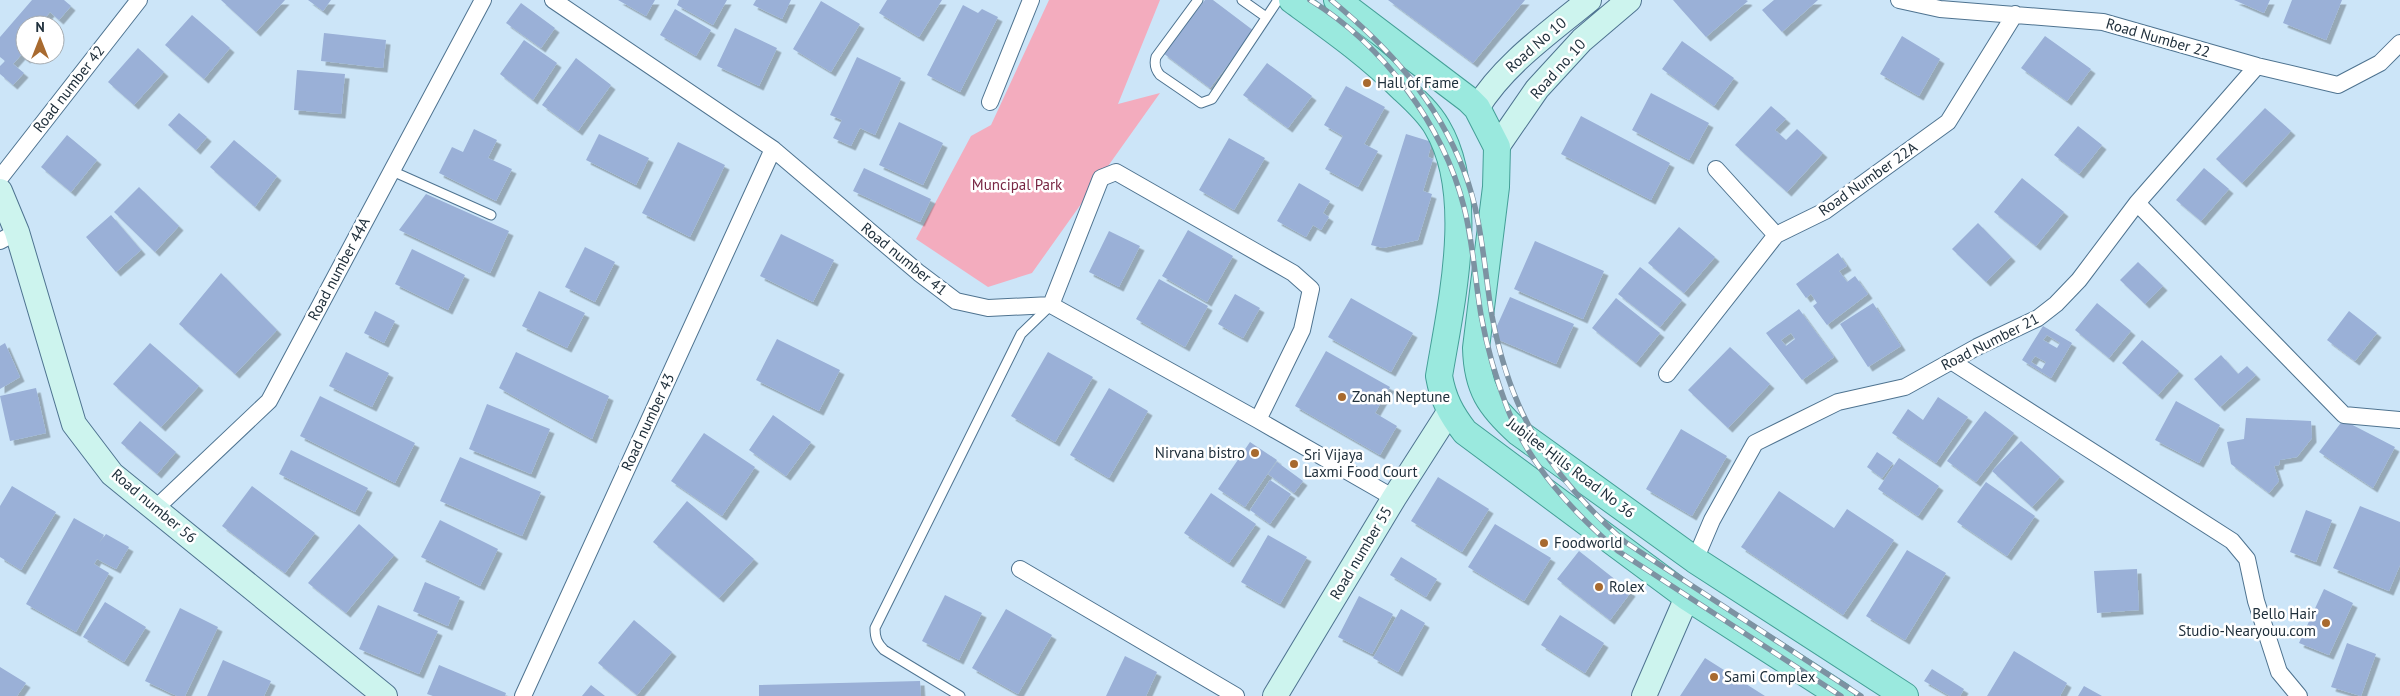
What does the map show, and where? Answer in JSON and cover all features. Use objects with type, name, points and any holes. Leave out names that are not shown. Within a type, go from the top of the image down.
[{"type":"main road","points":[[1292,0],[1374,60],[1420,105],[1437,126],[1444,143],[1455,186],[1459,253],[1439,376],[1442,394],[1449,412],[1465,432],[1687,597],[1841,696]]},
{"type":"main road","name":"Jubilee Hills Road No 36","points":[[1337,0],[1481,101],[1497,147],[1496,187],[1476,348],[1476,371],[1484,393],[1505,421],[1518,433],[1695,560],[1905,696]]},
{"type":"street","name":"Road number 42","points":[[0,178],[138,0]]},
{"type":"street","name":"Road number 44A","points":[[156,508],[269,401],[483,0]]},
{"type":"street","name":"Road number 41","points":[[553,0],[773,149],[919,273],[956,301],[988,308],[1051,305]]},
{"type":"street","points":[[990,102],[1031,0]]},
{"type":"street","name":"Road No 10","points":[[1481,101],[1512,65],[1589,0]]},
{"type":"street","name":"Road no. 10","points":[[1497,147],[1537,89],[1582,40],[1629,0]]},
{"type":"street","name":"Road Number 22","points":[[1900,0],[1940,10],[2104,22],[2258,66],[2338,85],[2380,64],[2400,43]]},
{"type":"street","name":"Road Number 22A","points":[[1667,374],[1776,234],[1824,211],[1948,122],[2015,14]]},
{"type":"street","points":[[1512,65],[1512,82],[1517,88],[1525,91],[1537,89]]},
{"type":"street","name":"Road Number 21","points":[[1695,560],[1712,520],[1755,443],[1838,402],[1905,387],[1951,361],[2038,318],[2056,304],[2079,280],[2137,203],[2258,66]]},
{"type":"street","name":"Road number 43","points":[[523,696],[773,149]]},
{"type":"street","points":[[1716,169],[1776,234]]},
{"type":"street","points":[[1258,420],[1302,330],[1311,289],[1293,273],[1116,172],[1101,178],[1051,305],[1394,498]]},
{"type":"street","name":"Road number 56","points":[[0,191],[8,236],[74,424],[112,474],[385,696]]},
{"type":"street","points":[[2137,203],[2344,415],[2400,420]]},
{"type":"street","points":[[1951,361],[2232,541],[2247,559],[2256,601],[2279,672],[2299,696]]},
{"type":"street","name":"Road number 55","points":[[1275,696],[1394,498],[1449,412]]},
{"type":"street","points":[[1020,568],[1236,696]]},
{"type":"street","points":[[1644,696],[1687,597]]},
{"type":"lane","points":[[1198,0],[1156,57],[1155,62],[1156,70],[1160,75],[1201,103],[1212,100],[1278,0]]},
{"type":"lane","points":[[1242,0],[1266,17]]},
{"type":"lane","points":[[392,171],[491,215]]},
{"type":"lane","points":[[960,696],[884,650],[878,644],[875,635],[876,628],[1021,334],[1051,305]]},
{"type":"green space","name":"Muncipal Park","points":[[1049,0],[1160,0],[1118,104],[1160,93],[1032,273],[988,287],[916,239],[971,136],[991,125]]},
{"type":"building","points":[[32,0],[64,0],[71,6],[63,15],[53,15],[50,12],[47,15],[19,15]]},
{"type":"building","points":[[221,0],[285,0],[256,32]]},
{"type":"building","points":[[308,0],[331,0],[323,11]]},
{"type":"building","points":[[618,0],[655,0],[646,16]]},
{"type":"building","points":[[679,0],[727,0],[713,25],[677,5]]},
{"type":"building","points":[[756,0],[791,0],[782,19],[753,5]]},
{"type":"building","points":[[887,0],[942,0],[919,37],[879,13]]},
{"type":"building","points":[[1205,0],[1213,0],[1254,31],[1210,88],[1163,53]]},
{"type":"building","points":[[1388,0],[1525,0],[1473,63]]},
{"type":"building","points":[[1673,0],[1746,0],[1748,1],[1706,37]]},
{"type":"building","points":[[1774,0],[1818,0],[1782,32],[1762,10]]},
{"type":"building","points":[[2234,0],[2270,0],[2264,13]]},
{"type":"building","points":[[2292,0],[2342,0],[2326,40],[2283,23]]},
{"type":"building","points":[[821,1],[860,24],[831,72],[793,49]]},
{"type":"building","points":[[521,3],[555,28],[541,48],[506,23]]},
{"type":"building","points":[[963,5],[978,13],[982,9],[998,17],[960,92],[927,75]]},
{"type":"building","points":[[675,9],[711,30],[696,56],[660,35]]},
{"type":"building","points":[[192,15],[230,48],[204,79],[165,45]]},
{"type":"building","points":[[15,20],[15,62],[13,64],[24,73],[13,85],[0,74],[0,66],[5,61],[0,57],[0,37]]},
{"type":"building","points":[[735,28],[777,48],[759,86],[717,66]]},
{"type":"building","points":[[324,33],[386,40],[383,68],[321,61]]},
{"type":"building","points":[[1902,36],[1940,59],[1919,96],[1880,74]]},
{"type":"building","points":[[2045,36],[2091,69],[2067,101],[2021,68]]},
{"type":"building","points":[[524,40],[557,63],[533,100],[500,74]]},
{"type":"building","points":[[1682,41],[1734,78],[1714,106],[1662,69]]},
{"type":"building","points":[[138,48],[164,72],[134,105],[108,82]]},
{"type":"building","points":[[857,57],[901,78],[875,135],[860,128],[851,146],[833,138],[842,120],[830,115]]},
{"type":"building","points":[[576,58],[611,85],[578,131],[542,105]]},
{"type":"building","points":[[1267,63],[1312,96],[1288,128],[1243,95]]},
{"type":"building","points":[[297,70],[345,74],[341,114],[294,110]]},
{"type":"building","points":[[1346,86],[1385,107],[1364,144],[1378,151],[1358,187],[1325,169],[1343,136],[1324,125]]},
{"type":"building","points":[[1651,93],[1709,123],[1689,160],[1632,130]]},
{"type":"building","points":[[1771,106],[1786,119],[1775,130],[1786,140],[1797,129],[1823,153],[1787,192],[1735,145]]},
{"type":"building","points":[[2265,108],[2291,131],[2242,183],[2216,159]]},
{"type":"building","points":[[179,113],[207,137],[196,150],[168,125]]},
{"type":"building","points":[[1581,116],[1670,163],[1651,200],[1561,154]]},
{"type":"building","points":[[899,122],[943,143],[923,185],[879,165]]},
{"type":"building","points":[[2078,126],[2102,145],[2079,174],[2054,155]]},
{"type":"building","points":[[474,129],[497,140],[488,158],[512,169],[496,201],[439,173],[452,147],[463,152]]},
{"type":"building","points":[[599,134],[649,158],[636,185],[586,160]]},
{"type":"building","points":[[1406,134],[1432,142],[1428,157],[1433,159],[1423,191],[1432,194],[1418,240],[1383,248],[1371,245]]},
{"type":"building","points":[[67,135],[97,160],[71,192],[41,167]]},
{"type":"building","points":[[1229,138],[1265,158],[1234,210],[1199,190]]},
{"type":"building","points":[[234,140],[277,176],[255,207],[210,167]]},
{"type":"building","points":[[678,142],[725,165],[690,237],[642,213]]},
{"type":"building","points":[[864,168],[931,199],[920,222],[853,191]]},
{"type":"building","points":[[2204,168],[2229,189],[2201,221],[2176,200]]},
{"type":"building","points":[[2022,178],[2064,212],[2036,246],[1994,212]]},
{"type":"building","points":[[1299,183],[1330,201],[1323,213],[1329,217],[1321,230],[1313,225],[1306,237],[1277,221]]},
{"type":"building","points":[[139,187],[179,226],[155,252],[114,212]]},
{"type":"building","points":[[426,194],[509,231],[490,273],[399,230]]},
{"type":"building","points":[[111,215],[141,250],[116,272],[86,237]]},
{"type":"building","points":[[1978,223],[2011,257],[1986,282],[1952,249]]},
{"type":"building","points":[[1679,227],[1715,257],[1684,293],[1648,263]]},
{"type":"building","points":[[1188,230],[1233,256],[1207,302],[1162,276]]},
{"type":"building","points":[[1109,231],[1140,246],[1119,287],[1089,272]]},
{"type":"building","points":[[781,234],[834,260],[813,302],[760,276]]},
{"type":"building","points":[[1535,241],[1604,271],[1583,319],[1514,289]]},
{"type":"building","points":[[585,247],[615,262],[595,302],[565,287]]},
{"type":"building","points":[[412,249],[465,275],[448,310],[395,284]]},
{"type":"building","points":[[1838,253],[1847,266],[1839,271],[1847,282],[1855,276],[1868,294],[1827,325],[1813,306],[1817,303],[1811,294],[1806,298],[1796,284]]},
{"type":"building","points":[[2138,262],[2163,286],[2145,304],[2120,280]]},
{"type":"building","points":[[1640,267],[1682,300],[1660,327],[1618,294]]},
{"type":"building","points":[[221,273],[277,330],[235,374],[179,324]]},
{"type":"building","points":[[1159,279],[1208,306],[1185,347],[1136,319]]},
{"type":"building","points":[[539,291],[585,313],[567,348],[522,326]]},
{"type":"building","points":[[1235,294],[1260,308],[1243,338],[1218,324]]},
{"type":"building","points":[[1510,297],[1574,324],[1556,364],[1492,337]]},
{"type":"building","points":[[1351,298],[1413,333],[1391,372],[1328,337]]},
{"type":"building","points":[[1616,298],[1660,333],[1636,363],[1592,328]]},
{"type":"building","points":[[1873,303],[1901,346],[1868,367],[1840,324]]},
{"type":"building","points":[[2097,303],[2131,331],[2109,358],[2075,330]]},
{"type":"building","points":[[1799,309],[1834,357],[1802,380],[1766,333]],"holes":[[[1791,333],[1795,339],[1786,346],[1781,340]]]},
{"type":"building","points":[[375,311],[395,321],[384,343],[364,333]]},
{"type":"building","points":[[2349,311],[2377,333],[2355,361],[2327,340]]},
{"type":"building","points":[[2043,326],[2072,343],[2051,378],[2022,360]],"holes":[[[2047,335],[2060,343],[2057,348],[2043,340]],[[2035,356],[2046,362],[2042,369],[2031,362]]]},
{"type":"building","points":[[777,339],[840,370],[819,411],[756,380]]},
{"type":"building","points":[[2142,340],[2179,371],[2158,395],[2122,363]]},
{"type":"building","points":[[5,343],[20,377],[0,389],[0,346]]},
{"type":"building","points":[[150,343],[199,386],[161,427],[113,384]]},
{"type":"building","points":[[1730,347],[1770,384],[1728,428],[1688,390]]},
{"type":"building","name":"Zonah Neptune","points":[[1326,351],[1390,387],[1375,413],[1397,426],[1380,455],[1295,406]]},
{"type":"building","points":[[346,352],[389,373],[372,407],[329,386]]},
{"type":"building","points":[[516,352],[609,396],[592,439],[499,388]]},
{"type":"building","points":[[1048,352],[1093,377],[1055,442],[1011,416]]},
{"type":"building","points":[[2221,355],[2238,374],[2247,366],[2256,375],[2220,407],[2194,379]]},
{"type":"building","points":[[36,388],[46,433],[10,441],[0,396]]},
{"type":"building","points":[[1109,388],[1148,411],[1109,478],[1070,455]]},
{"type":"building","points":[[320,396],[415,443],[395,483],[300,436]]},
{"type":"building","points":[[1938,397],[1968,417],[1936,463],[1892,433],[1908,409],[1923,420]]},
{"type":"building","points":[[2176,401],[2220,425],[2199,463],[2155,440]]},
{"type":"building","points":[[487,404],[550,429],[531,474],[469,449]]},
{"type":"building","points":[[1985,411],[2014,433],[1976,482],[1947,461]]},
{"type":"building","points":[[773,415],[811,442],[786,476],[749,450]]},
{"type":"building","points":[[2246,418],[2311,421],[2312,438],[2297,457],[2280,460],[2279,465],[2274,466],[2279,481],[2269,493],[2231,464],[2227,442],[2244,439]]},
{"type":"building","points":[[2343,420],[2395,447],[2373,488],[2319,452]]},
{"type":"building","points":[[140,421],[176,452],[157,474],[121,443]]},
{"type":"building","points":[[1681,429],[1727,456],[1692,516],[1646,489]]},
{"type":"building","points":[[704,433],[755,467],[722,516],[671,481]]},
{"type":"building","points":[[2021,441],[2060,477],[2032,507],[1992,471]]},
{"type":"building","points":[[1250,442],[1277,460],[1245,507],[1218,489]]},
{"type":"building","points":[[291,450],[368,488],[355,512],[279,474]]},
{"type":"building","points":[[1877,452],[1893,463],[1882,478],[1867,467]]},
{"type":"building","points":[[460,457],[541,492],[522,536],[440,501]]},
{"type":"building","points":[[1899,458],[1939,486],[1918,516],[1878,489]]},
{"type":"building","points":[[1277,462],[1303,481],[1294,493],[1268,474]]},
{"type":"building","points":[[1438,477],[1489,509],[1462,552],[1411,521]]},
{"type":"building","points":[[1270,480],[1291,494],[1270,524],[1250,510]]},
{"type":"building","points":[[1986,482],[2035,516],[2007,556],[1957,522]]},
{"type":"building","points":[[12,486],[56,512],[21,570],[0,557],[0,506]]},
{"type":"building","points":[[252,486],[315,533],[285,573],[222,526]]},
{"type":"building","points":[[1779,491],[1834,528],[1847,509],[1894,540],[1843,615],[1741,547]]},
{"type":"building","points":[[1211,493],[1256,524],[1229,563],[1184,533]]},
{"type":"building","points":[[687,501],[754,559],[719,598],[653,542]]},
{"type":"building","points":[[2360,506],[2400,522],[2400,565],[2389,591],[2333,568]]},
{"type":"building","points":[[2306,510],[2332,520],[2316,562],[2290,552]]},
{"type":"building","points":[[74,518],[104,535],[99,543],[106,534],[129,547],[116,569],[97,559],[94,564],[109,573],[76,632],[26,604]]},
{"type":"building","points":[[440,520],[498,549],[480,586],[421,557]]},
{"type":"building","points":[[359,524],[394,555],[346,613],[308,583]]},
{"type":"building","points":[[1495,524],[1551,558],[1524,601],[1468,567]]},
{"type":"building","points":[[1268,535],[1307,557],[1280,604],[1241,582]]},
{"type":"building","points":[[1907,550],[1946,573],[1905,640],[1866,616]]},
{"type":"building","points":[[1579,551],[1631,592],[1610,620],[1557,579]]},
{"type":"building","points":[[1401,557],[1437,579],[1426,597],[1390,575]]},
{"type":"building","points":[[2137,569],[2139,610],[2097,613],[2094,571]]},
{"type":"building","points":[[425,582],[460,597],[448,626],[413,611]]},
{"type":"building","name":"Bello Hair Studio-Nearyouu.com","points":[[2324,589],[2353,603],[2329,655],[2299,643]]},
{"type":"building","points":[[945,595],[982,613],[959,660],[922,641]]},
{"type":"building","points":[[1359,596],[1393,614],[1372,654],[1338,637]]},
{"type":"building","points":[[105,602],[146,627],[124,662],[83,637]]},
{"type":"building","points":[[378,605],[438,631],[419,674],[359,649]]},
{"type":"building","points":[[180,608],[218,627],[185,696],[177,696],[145,681]]},
{"type":"building","points":[[1006,609],[1052,635],[1018,694],[972,668]]},
{"type":"building","points":[[1401,609],[1425,623],[1398,672],[1373,658]]},
{"type":"building","points":[[1560,615],[1604,643],[1585,673],[1541,645]]},
{"type":"building","points":[[634,620],[672,652],[637,695],[598,663]]},
{"type":"building","points":[[2347,643],[2376,654],[2361,696],[2331,687]]},
{"type":"building","points":[[2014,651],[2067,683],[2060,696],[1987,696]]},
{"type":"building","points":[[1125,656],[1157,672],[1146,696],[1106,696]]},
{"type":"building","name":"Sami Complex","points":[[1705,658],[1765,696],[1680,696]]},
{"type":"building","points":[[223,660],[271,681],[264,696],[207,696]]},
{"type":"building","points":[[439,665],[506,693],[505,696],[433,696],[427,694]]},
{"type":"building","points":[[0,667],[26,683],[17,696],[0,696]]},
{"type":"building","points":[[1932,669],[1964,689],[1960,696],[1950,696],[1924,681]]},
{"type":"building","points":[[920,681],[921,696],[759,696],[759,685]]},
{"type":"building","points":[[591,685],[605,696],[582,696]]},
{"type":"building","points":[[2084,686],[2102,696],[2078,696]]},
{"type":"railway","points":[[1310,0],[1337,18],[1385,63],[1407,89],[1441,146],[1454,176],[1464,207],[1472,247],[1481,315],[1496,375],[1517,431],[1554,487],[1618,551],[1841,696]]},
{"type":"railway","points":[[1331,0],[1372,37],[1409,76],[1440,121],[1453,145],[1464,171],[1475,206],[1492,316],[1510,384],[1523,414],[1555,467],[1575,492],[1625,542],[1861,696]]},
{"type":"place","name":"Hall of Fame","points":[[1367,83]]},
{"type":"place","name":"Zonah Neptune","points":[[1342,397]]},
{"type":"place","name":"Nirvana bistro","points":[[1255,453]]},
{"type":"place","name":"Sri Vijaya Laxmi Food Court","points":[[1294,464]]},
{"type":"place","name":"Foodworld","points":[[1544,543]]},
{"type":"place","name":"Rolex","points":[[1599,587]]},
{"type":"place","name":"Bello Hair Studio-Nearyouu.com","points":[[2326,623]]},
{"type":"place","name":"Sami Complex","points":[[1714,677]]}]
